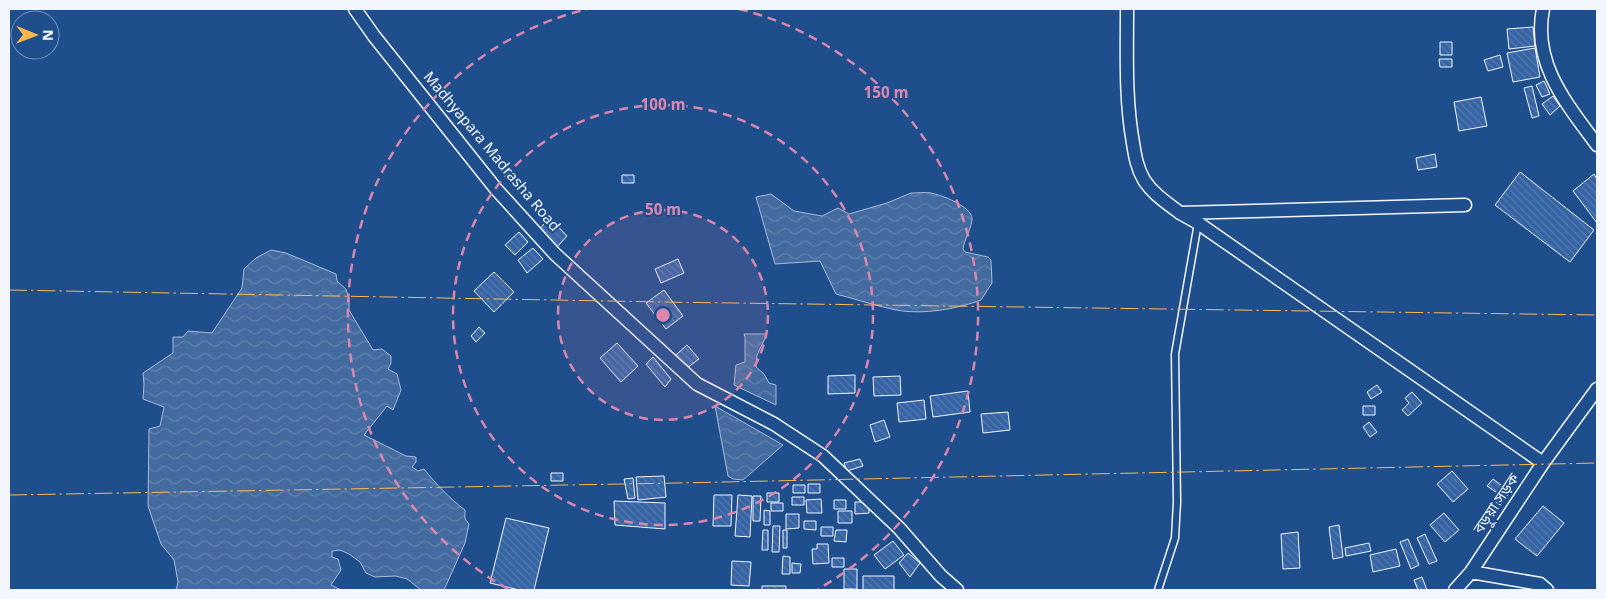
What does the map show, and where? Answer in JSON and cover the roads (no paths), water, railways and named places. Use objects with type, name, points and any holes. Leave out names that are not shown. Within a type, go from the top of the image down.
[{"type":"street","name":"Madhyapara Madrasha Road","points":[[355,9],[374,36],[496,189],[555,254],[697,384],[774,424],[823,456],[899,528],[941,576],[957,590]]},
{"type":"street","points":[[1127,9],[1126,93],[1129,122],[1137,164],[1144,180],[1157,196],[1543,464]]},
{"type":"street","points":[[1543,9],[1540,24],[1541,44],[1548,70],[1564,100],[1597,146]]},
{"type":"street","points":[[1180,213],[1465,204]]},
{"type":"street","name":"বড়ুয়া সড়ক","points":[[1455,590],[1471,572],[1543,464],[1597,389]]},
{"type":"street","points":[[1471,572],[1540,584],[1547,590]]},
{"type":"lane","points":[[1158,590],[1175,538],[1177,502],[1175,354],[1198,223]]},
{"type":"water","points":[[911,193],[928,193],[942,196],[962,206],[971,214],[972,222],[963,249],[965,252],[988,257],[991,260],[992,283],[981,300],[940,310],[917,312],[888,308],[836,294],[820,261],[775,264],[756,197],[771,194],[794,211],[822,216],[838,208],[849,214],[887,203]]},
{"type":"water","points":[[271,250],[286,253],[336,274],[337,281],[346,289],[349,299],[349,310],[373,350],[382,349],[391,356],[391,363],[388,369],[397,374],[401,390],[393,410],[387,406],[364,435],[406,456],[416,457],[416,462],[412,467],[418,471],[424,469],[443,491],[465,510],[465,519],[469,524],[465,543],[444,590],[421,590],[407,579],[396,576],[375,577],[366,573],[360,562],[340,550],[332,551],[332,557],[338,559],[341,570],[331,585],[341,590],[176,590],[178,582],[174,560],[161,544],[148,506],[149,429],[160,426],[164,407],[143,399],[143,373],[173,353],[173,337],[183,337],[188,331],[212,333],[242,288],[244,269],[256,258]]},
{"type":"water","points":[[744,334],[767,334],[757,355],[756,367],[764,374],[769,383],[776,385],[776,405],[734,385],[736,365],[745,362]]},
{"type":"water","points":[[715,406],[783,445],[743,480],[733,479],[728,476]]}]
